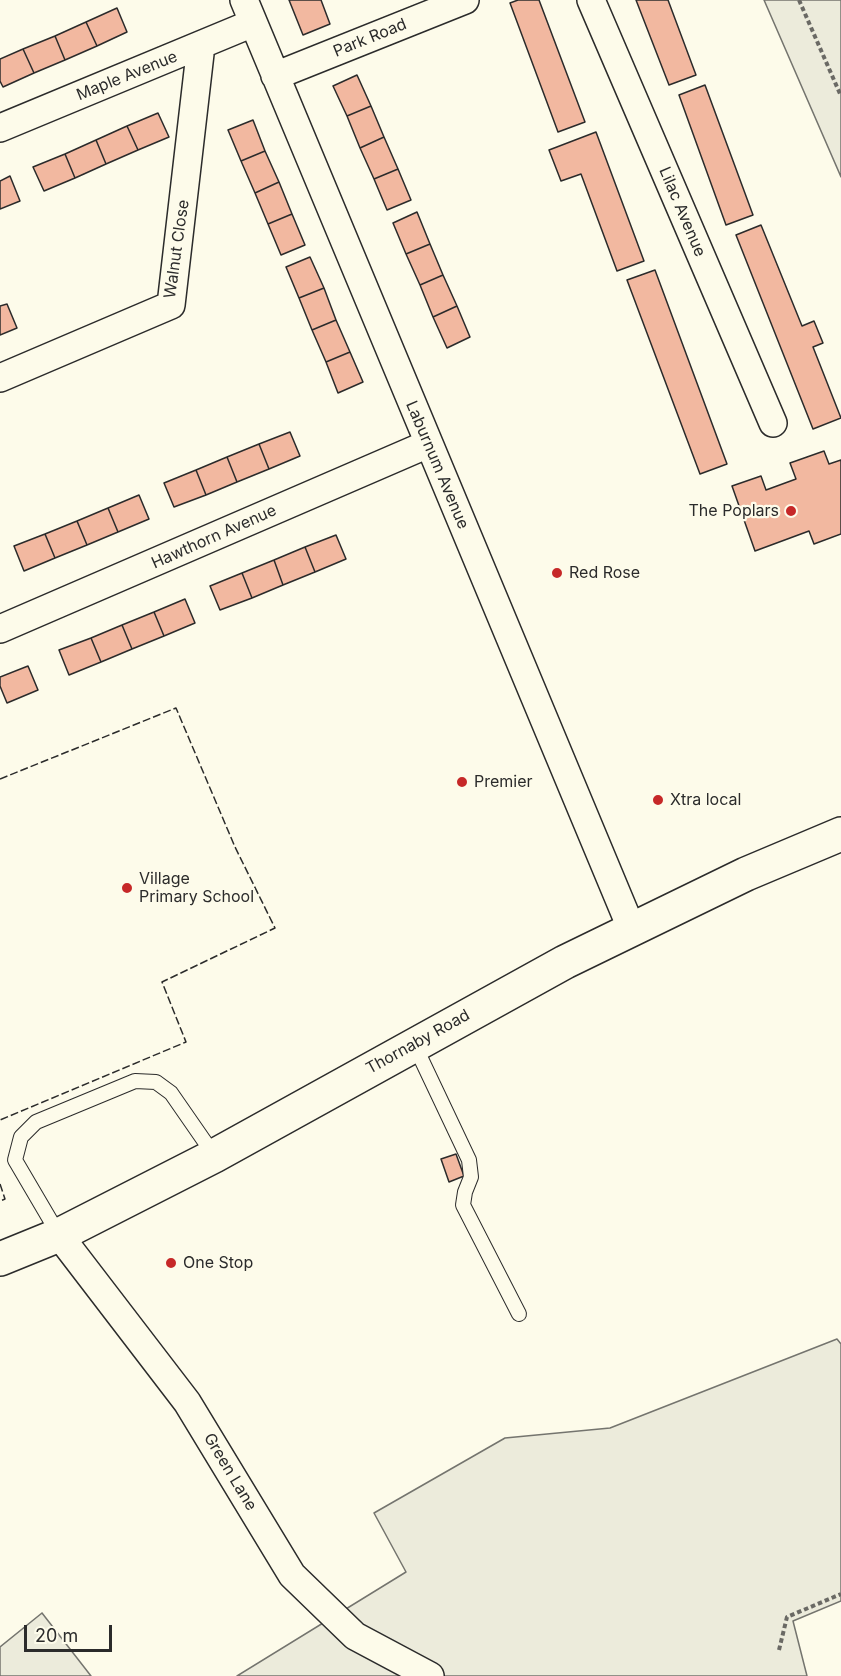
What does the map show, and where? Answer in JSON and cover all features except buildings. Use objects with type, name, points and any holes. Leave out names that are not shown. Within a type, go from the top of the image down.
[{"type":"street","name":"Park Road","points":[[275,76],[465,0]]},
{"type":"street","name":"Lilac Avenue","points":[[591,0],[773,423]]},
{"type":"street","name":"Laburnum Avenue","points":[[249,12],[632,930]]},
{"type":"street","name":"Maple Avenue","points":[[0,128],[201,45],[249,12]]},
{"type":"street","name":"Walnut Close","points":[[0,378],[171,304],[201,45]]},
{"type":"street","name":"Hawthorn Avenue","points":[[0,629],[428,444]]},
{"type":"street","name":"Thornaby Road","points":[[0,1259],[59,1235],[214,1156],[564,962],[746,874],[841,834]]},
{"type":"street","name":"Green Lane","points":[[59,1235],[187,1402],[292,1575],[355,1636],[430,1676]]},
{"type":"lane","points":[[414,1044],[469,1160],[471,1177],[463,1205],[519,1314]]},
{"type":"lane","points":[[59,1235],[15,1160],[21,1137],[36,1122],[135,1081],[156,1082],[171,1093],[214,1156]]},
{"type":"path","points":[[799,0],[841,96]]},
{"type":"path","points":[[779,1650],[787,1617],[841,1593]]},
{"type":"shaded area","points":[[764,0],[841,0],[841,177]]},
{"type":"shaded area","points":[[837,1339],[841,1344],[841,1601],[793,1621],[807,1676],[237,1676],[406,1572],[374,1513],[505,1438],[610,1428]]},
{"type":"shaded area","points":[[42,1613],[91,1676],[0,1676],[0,1647]]},
{"type":"fence","points":[[0,779],[176,708],[235,847],[275,928],[162,982],[186,1042],[0,1120]]},
{"type":"fence","points":[[0,1184],[5,1199],[0,1201]]},
{"type":"place","name":"The Poplars","points":[[791,511]]},
{"type":"place","name":"Red Rose","points":[[557,573]]},
{"type":"place","name":"Premier","points":[[462,782]]},
{"type":"place","name":"Xtra local","points":[[658,800]]},
{"type":"place","name":"Village Primary School","points":[[127,888]]},
{"type":"place","name":"One Stop","points":[[171,1263]]}]
